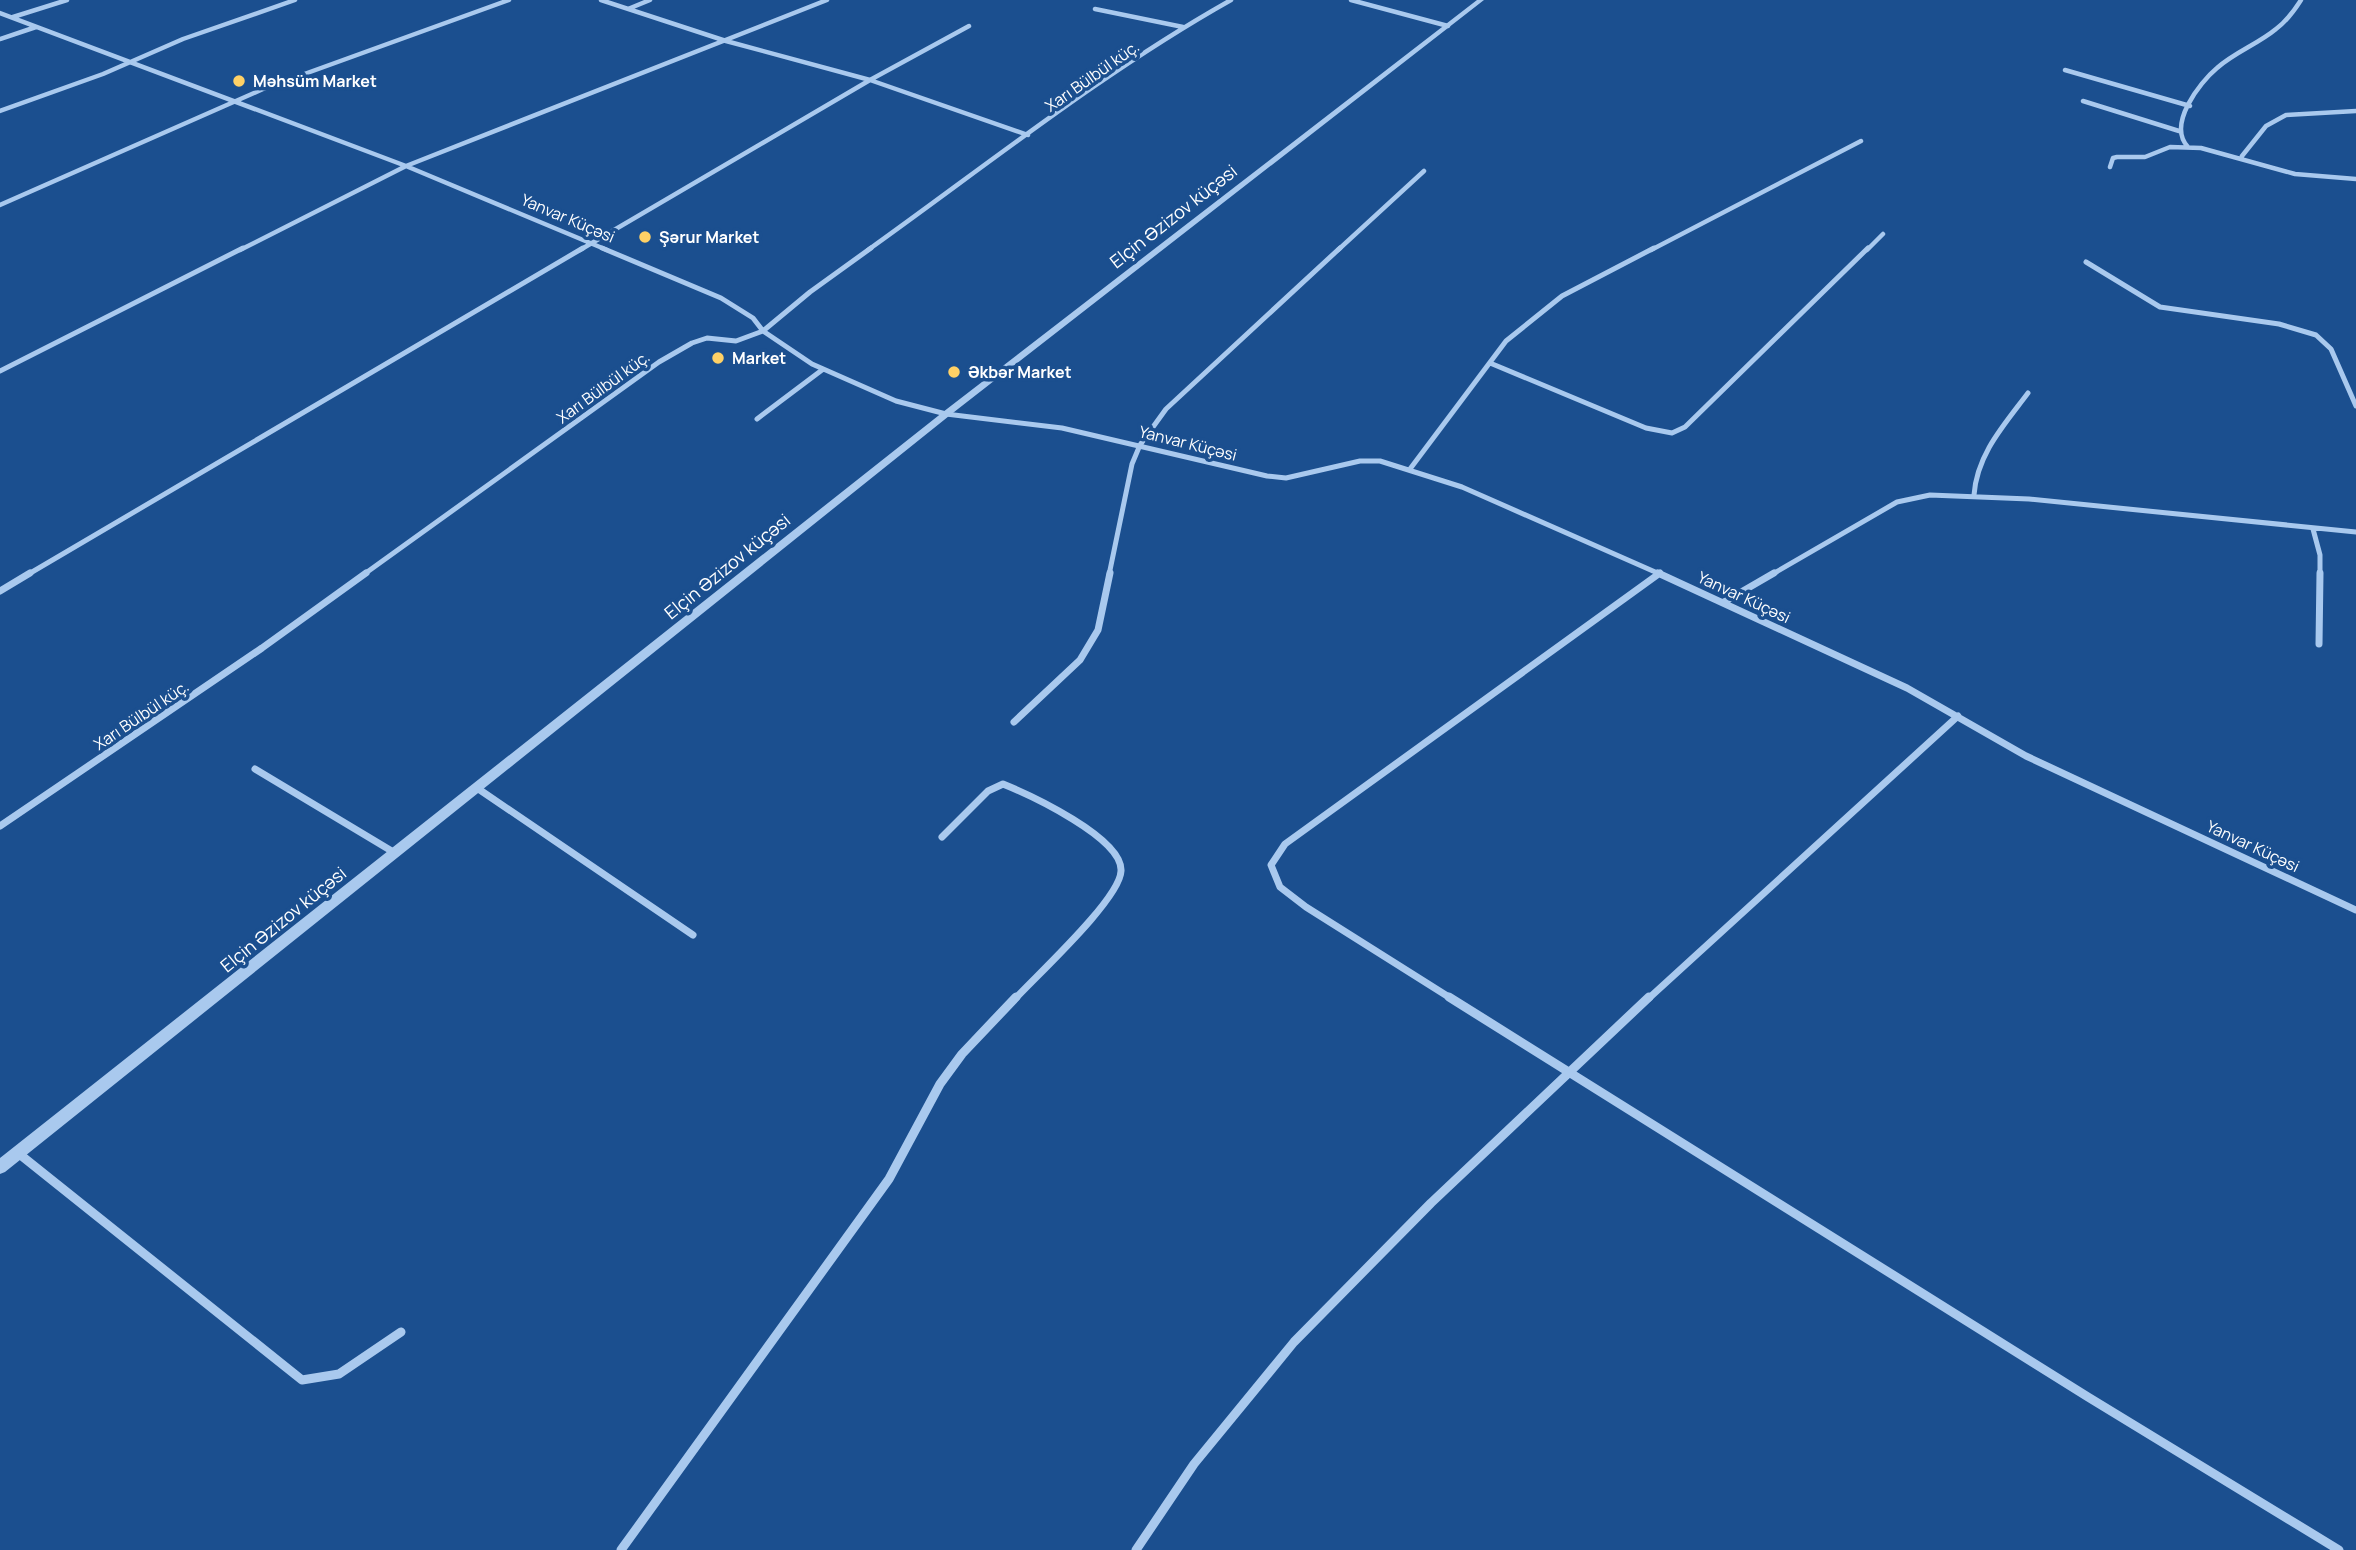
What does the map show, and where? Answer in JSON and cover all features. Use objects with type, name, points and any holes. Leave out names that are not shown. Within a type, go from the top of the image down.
[{"type":"street","points":[[13,17],[67,0]]},
{"type":"street","points":[[0,111],[183,39],[295,0]]},
{"type":"street","points":[[0,205],[233,102],[509,0]]},
{"type":"street","points":[[601,0],[726,41],[870,80],[1028,135]]},
{"type":"street","points":[[628,9],[650,0]]},
{"type":"street","points":[[0,371],[407,166],[827,0]]},
{"type":"street","name":"Xarı Bülbül küç.","points":[[0,826],[262,648],[659,362],[692,343],[707,338],[736,341],[763,331],[810,292],[1028,135],[1184,27],[1231,0]]},
{"type":"street","points":[[1351,0],[1448,26]]},
{"type":"street","name":"Elçin Əzizov küçəsi","points":[[0,1167],[946,414],[1481,0]]},
{"type":"street","points":[[2188,147],[2181,140],[2179,131],[2203,83],[2217,68],[2279,28],[2290,18],[2301,0]]},
{"type":"street","points":[[1095,9],[1184,27]]},
{"type":"street","name":"Yanvar Küçəsi","points":[[0,13],[407,166],[721,298],[753,318],[763,331],[822,370],[896,401],[946,414],[1062,428],[1267,477],[1286,478],[1360,461],[1380,461],[1462,487],[1660,573],[1907,688],[2026,756],[2356,910]]},
{"type":"street","points":[[0,591],[870,80],[969,26]]},
{"type":"street","points":[[0,39],[37,27]]},
{"type":"street","points":[[2065,70],[2190,106]]},
{"type":"street","points":[[2083,100],[2179,131]]},
{"type":"street","points":[[2242,156],[2266,125],[2286,115],[2356,111]]},
{"type":"street","points":[[1410,469],[1506,341],[1524,325],[1584,283],[1861,141]]},
{"type":"street","points":[[2110,166],[2113,158],[2120,156],[2143,157],[2158,150],[2188,147],[2242,156],[2266,166],[2309,177],[2356,179]]},
{"type":"street","points":[[1014,722],[1080,660],[1097,630],[1113,565],[1128,480],[1140,445],[1166,409],[1424,171]]},
{"type":"street","points":[[1489,363],[1646,428],[1672,433],[1685,427],[1883,234]]},
{"type":"street","points":[[2086,262],[2160,307],[2312,332],[2326,341],[2356,406]]},
{"type":"street","points":[[757,419],[822,370]]},
{"type":"street","points":[[1974,495],[1973,482],[1978,463],[2028,393]]},
{"type":"street","points":[[1724,602],[1897,502],[1930,495],[1974,495],[2356,532]]},
{"type":"street","points":[[2313,529],[2320,555],[2319,645]]},
{"type":"street","points":[[1660,573],[1285,844],[1271,864],[1280,887],[1306,907],[2088,1397],[2339,1550]]},
{"type":"street","points":[[1136,1550],[1194,1464],[1294,1342],[1431,1203],[1569,1070],[1958,716]]},
{"type":"street","points":[[255,769],[395,853]]},
{"type":"street","points":[[621,1550],[889,1179],[940,1084],[955,1064],[1111,897],[1122,876],[1119,858],[1106,843],[1020,790],[1003,784],[988,790],[942,838]]},
{"type":"street","points":[[477,788],[693,935]]},
{"type":"street","points":[[18,1153],[302,1380],[339,1374],[401,1332]]},
{"type":"place","name":"Məhsüm Market","points":[[239,81]]},
{"type":"place","name":"Şərur Market","points":[[645,237]]},
{"type":"place","name":"Market","points":[[718,358]]},
{"type":"place","name":"Əkbər Market","points":[[954,372]]}]
